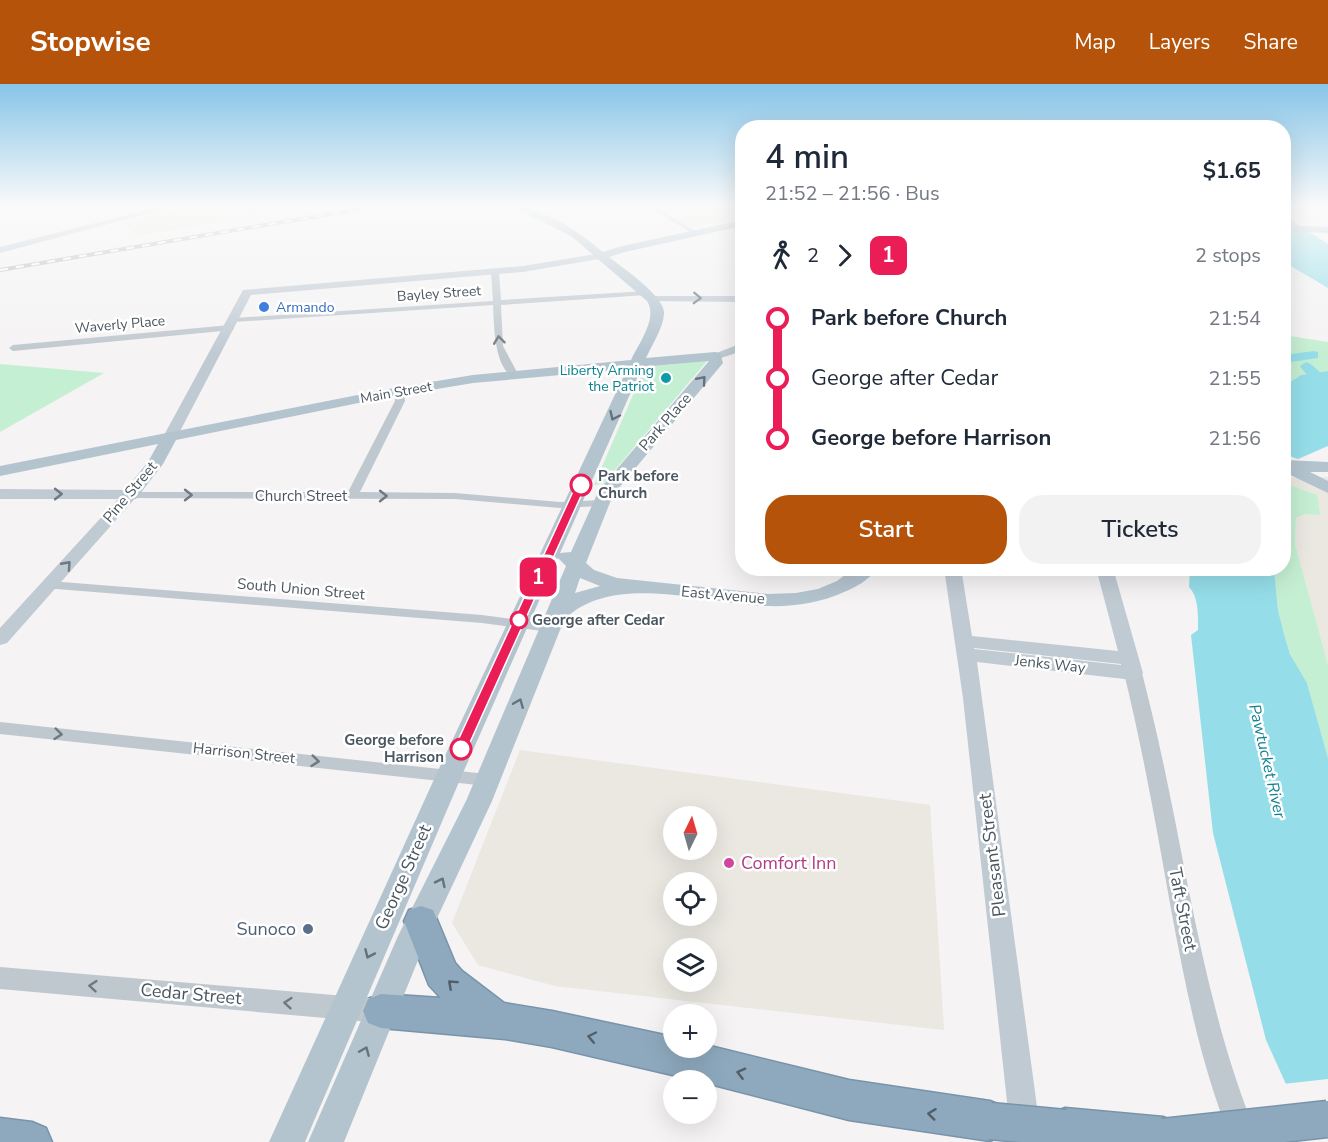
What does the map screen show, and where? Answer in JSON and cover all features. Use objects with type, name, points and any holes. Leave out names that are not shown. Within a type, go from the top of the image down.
[{"type":"highway","points":[[422,921],[441,973],[449,983],[498,1021]]},
{"type":"highway","points":[[381,1011],[498,1021],[610,1041],[858,1102],[920,1112],[1163,1137]]},
{"type":"highway","points":[[1110,1142],[1328,1119]]},
{"type":"highway","points":[[0,1138],[32,1142]]},
{"type":"main road","points":[[495,272],[542,267],[607,255]]},
{"type":"main road","points":[[520,618],[658,317],[658,308],[649,296],[602,256]]},
{"type":"main road","name":"Pine Street","points":[[0,639],[130,495],[155,464],[232,324],[247,292],[495,272]]},
{"type":"main road","points":[[649,296],[735,299]]},
{"type":"main road","points":[[638,363],[715,356],[735,349]]},
{"type":"main road","name":"Park Place","points":[[552,623],[602,503],[613,483],[716,363],[715,356]]},
{"type":"main road","name":"Main Street","points":[[0,471],[399,392],[513,374],[638,363]]},
{"type":"main road","points":[[1291,465],[1328,467]]},
{"type":"main road","points":[[1291,469],[1328,488]]},
{"type":"main road","name":"Church Street","points":[[0,494],[130,495]]},
{"type":"main road","points":[[559,534],[565,555],[575,566]]},
{"type":"main road","name":"East Avenue","points":[[575,566],[605,581],[638,588],[752,599],[796,599],[833,590],[855,576]]},
{"type":"main road","name":"Pleasant Street","points":[[953,576],[974,698],[1027,1142]]},
{"type":"main road","points":[[1106,576],[1131,666]]},
{"type":"main road","points":[[326,1142],[381,1011],[487,780],[552,623],[566,605],[579,598],[608,590],[638,588]]},
{"type":"main road","name":"George Street","points":[[287,1142],[520,618]]},
{"type":"main road","name":"Jenks Way","points":[[965,648],[1131,666]]},
{"type":"street","points":[[495,272],[499,346],[513,374]]},
{"type":"street","name":"Bayley Street","points":[[232,324],[496,303],[649,296]]},
{"type":"street","name":"Waverly Place","points":[[13,348],[232,324]]},
{"type":"street","points":[[352,496],[400,401],[399,392]]},
{"type":"street","name":"Church Street","points":[[130,495],[455,496],[572,505],[602,503]]},
{"type":"street","name":"South Union Street","points":[[49,585],[520,618],[552,623]]},
{"type":"street","name":"Taft Street","points":[[1131,666],[1145,716],[1203,1010],[1224,1085],[1246,1142]]},
{"type":"street","name":"Harrison Street","points":[[0,728],[487,780]]},
{"type":"street","name":"Cedar Street","points":[[0,978],[381,1011]]},
{"type":"shaded area","points":[[1328,477],[1328,665],[1295,544],[1296,518],[1305,514],[1317,496],[1291,486],[1291,478]]},
{"type":"shaded area","points":[[520,750],[930,805],[944,1030],[555,986],[478,965],[452,923]]},
{"type":"green space","points":[[1291,336],[1328,342],[1328,371],[1301,375],[1291,381]]},
{"type":"green space","points":[[707,361],[603,484],[594,485],[645,367]]},
{"type":"green space","points":[[0,364],[104,373],[0,432]]},
{"type":"green space","points":[[1291,486],[1317,495],[1320,515],[1305,514],[1296,518],[1295,544],[1328,665],[1328,758],[1307,683],[1290,654],[1278,610],[1275,576],[1291,576]]},
{"type":"water","points":[[1291,255],[1328,255],[1328,288],[1291,266]]},
{"type":"water","points":[[1328,371],[1328,446],[1298,459],[1291,456],[1291,381],[1301,375]]},
{"type":"water","name":"Pawtucket River","points":[[1190,576],[1275,576],[1278,610],[1284,634],[1290,654],[1307,683],[1328,758],[1328,1142],[1312,1142],[1266,1040],[1213,833],[1191,635],[1198,630],[1198,619],[1196,601],[1189,587]]},
{"type":"pier","points":[[1328,1079],[1328,1142],[1309,1142],[1283,1084]]},
{"type":"waterway","points":[[1291,358],[1314,355]]},
{"type":"waterway","points":[[1306,366],[1314,376],[1328,385]]},
{"type":"railway","points":[[0,270],[86,255]]},
{"type":"bus line","name":"1","points":[[461,749],[581,485]]},
{"type":"place","name":"Armando","points":[[264,307]]},
{"type":"place","name":"Liberty Arming the Patriot","points":[[666,378]]},
{"type":"place","name":"Park before Church","points":[[581,485]]},
{"type":"place","name":"George after Cedar","points":[[519,620]]},
{"type":"place","name":"George before Harrison","points":[[461,749]]},
{"type":"place","name":"Comfort Inn","points":[[729,863]]},
{"type":"place","name":"Sunoco","points":[[308,929]]}]
